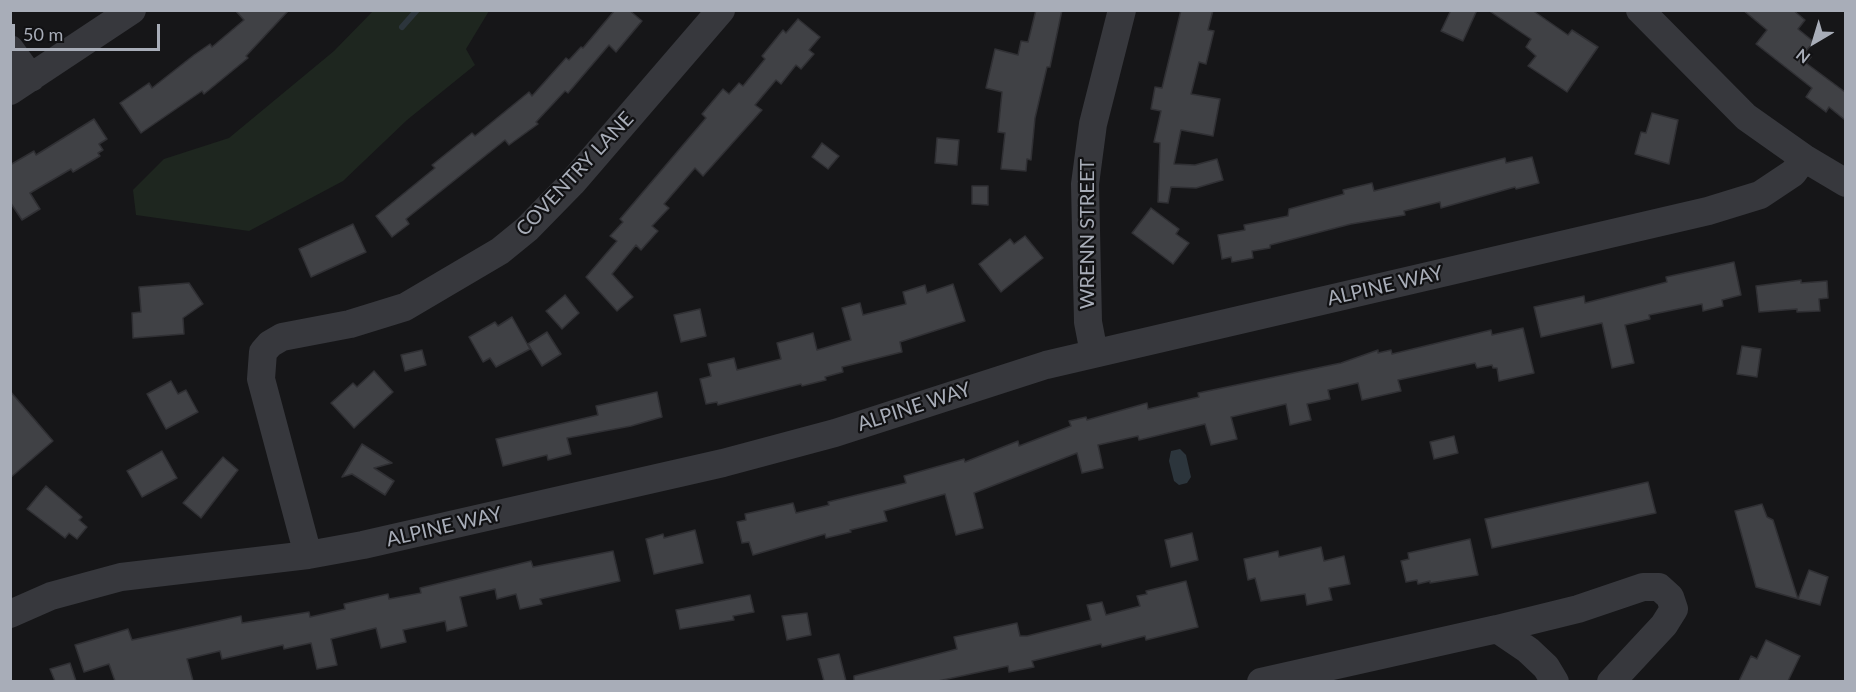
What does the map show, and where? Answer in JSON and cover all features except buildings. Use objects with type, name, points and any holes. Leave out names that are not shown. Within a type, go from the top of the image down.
[{"type":"street","points":[[10,49],[21,85],[132,10]]},
{"type":"street","name":"COVENTRY LANE","points":[[308,555],[261,379],[263,352],[270,344],[282,337],[350,324],[405,307],[500,251],[527,229],[572,183],[721,10]]},
{"type":"street","name":"WRENN STREET","points":[[1094,353],[1088,322],[1087,299],[1087,165],[1093,124],[1122,10]]},
{"type":"street","points":[[1640,10],[1746,117],[1804,158],[1845,183]]},
{"type":"street","name":"ALPINE WAY","points":[[12,610],[84,585],[121,577],[308,555],[363,545],[723,463],[835,433],[999,379],[1094,353],[1708,211],[1760,195],[1793,173],[1804,158]]},
{"type":"street","points":[[1261,681],[1497,629],[1578,609],[1643,587],[1659,587],[1670,597],[1674,609],[1664,625],[1611,681]]},
{"type":"street","points":[[1497,629],[1528,650],[1546,667],[1555,681]]},
{"type":"shaded area","points":[[373,11],[489,11],[466,49],[475,65],[407,120],[343,181],[249,231],[136,215],[133,190],[164,159],[229,138],[334,51]]},
{"type":"shaded area","points":[[1180,449],[1186,455],[1191,477],[1187,483],[1179,485],[1174,481],[1169,461],[1171,451]]},
{"type":"waterway","points":[[402,27],[417,10]]}]
